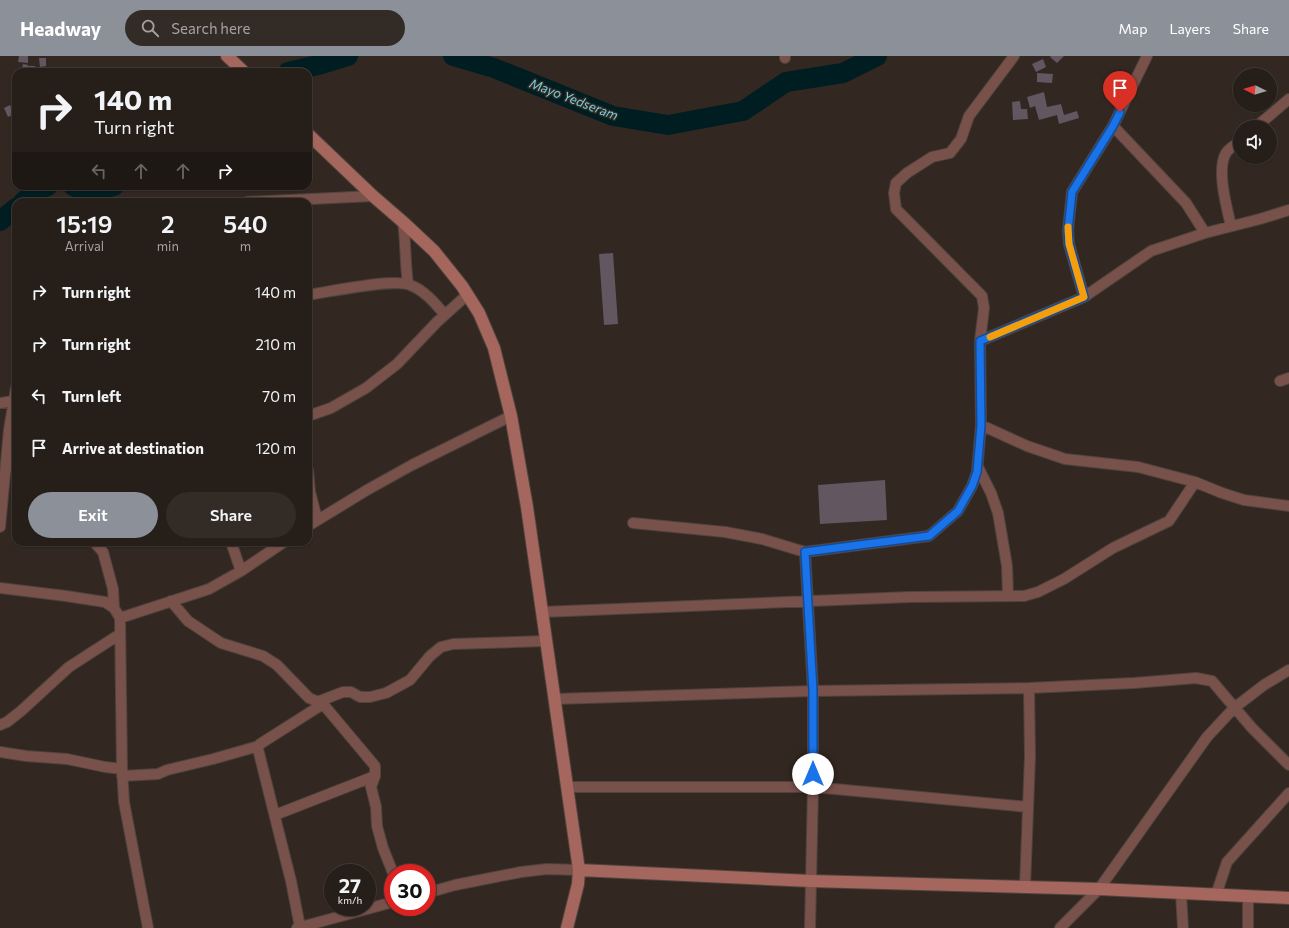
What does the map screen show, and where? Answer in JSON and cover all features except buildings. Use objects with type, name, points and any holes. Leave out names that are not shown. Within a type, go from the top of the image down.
[{"type":"main road","points":[[227,56],[240,68]]},
{"type":"main road","points":[[312,138],[434,251],[468,295],[479,313],[494,348],[511,416],[527,507],[579,870],[578,884],[567,928]]},
{"type":"main road","points":[[579,870],[811,881],[1099,889],[1289,898]]},
{"type":"street","points":[[633,523],[725,532],[762,539],[805,552],[929,536],[958,511],[972,486],[978,467],[981,425],[980,341],[984,308],[982,296],[896,209],[894,193],[896,183],[907,173],[932,157],[950,153],[961,139],[969,116],[1014,56]]},
{"type":"street","points":[[1084,297],[1069,244],[1068,230],[1072,192],[1113,126],[1147,56]]},
{"type":"street","points":[[1264,120],[1289,99]]},
{"type":"street","points":[[1113,126],[1186,203],[1206,233]]},
{"type":"street","points":[[1231,226],[1225,197],[1222,161],[1227,151],[1233,146]]},
{"type":"street","points":[[312,199],[373,196]]},
{"type":"street","points":[[980,341],[1084,297],[1150,251],[1206,233],[1289,210]]},
{"type":"street","points":[[403,222],[406,240],[406,267],[408,284]]},
{"type":"street","points":[[312,294],[374,285],[398,283],[408,284],[418,289],[435,302],[445,315]]},
{"type":"street","points":[[312,415],[331,408],[366,388],[397,364],[437,322],[468,295]]},
{"type":"street","points":[[0,403],[12,401]]},
{"type":"street","points":[[312,523],[412,465],[511,416]]},
{"type":"street","points":[[981,425],[1027,446],[1065,459],[1138,467],[1195,482],[1244,500],[1289,506]]},
{"type":"street","points":[[0,527],[11,466],[12,434]]},
{"type":"street","points":[[978,467],[998,513],[1007,566],[1008,596]]},
{"type":"street","points":[[542,612],[910,597],[1024,596],[1038,592],[1064,579],[1113,548],[1168,521],[1195,482]]},
{"type":"street","points":[[312,500],[317,520]]},
{"type":"street","points":[[98,546],[103,552],[113,589],[114,608]]},
{"type":"street","points":[[232,546],[242,572]]},
{"type":"street","points":[[120,618],[209,588],[242,572],[278,546]]},
{"type":"street","points":[[805,552],[813,691],[814,788],[810,928]]},
{"type":"street","points":[[0,588],[105,602],[114,608],[120,618],[122,772],[124,802],[148,928]]},
{"type":"street","points":[[171,602],[188,620],[221,643],[263,656],[277,665],[309,698],[320,703],[374,766],[375,776],[371,787],[376,808],[377,826],[389,864]]},
{"type":"street","points":[[0,725],[7,722],[21,711],[69,667],[120,634]]},
{"type":"street","points":[[0,752],[26,756],[67,759],[122,772],[158,774],[167,770],[259,746],[320,703],[343,692],[351,692],[360,697],[370,697],[386,693],[410,680],[430,656],[441,647],[452,644],[545,641]]},
{"type":"street","points":[[1064,926],[1099,889],[1207,737],[1234,708],[1289,670]]},
{"type":"street","points":[[554,699],[813,691],[1029,688],[1134,683],[1196,678],[1212,681],[1252,728],[1289,765]]},
{"type":"street","points":[[1025,887],[1030,756],[1029,688]]},
{"type":"street","points":[[259,746],[258,749],[291,880],[299,927],[384,904]]},
{"type":"street","points":[[275,815],[375,776]]},
{"type":"street","points":[[567,787],[814,788],[1028,807]]},
{"type":"street","points":[[1216,895],[1227,862],[1289,793]]},
{"type":"street","points":[[436,890],[455,885],[521,872],[547,869],[579,870]]},
{"type":"street","points":[[1181,893],[1183,928]]},
{"type":"street","points":[[1248,896],[1248,928]]},
{"type":"waterway","name":"Mayo Yedseram","points":[[305,68],[348,56]]},
{"type":"waterway","name":"Mayo Yedseram","points":[[453,56],[494,68],[613,116],[668,125],[743,111],[786,82],[843,73],[877,56]]},
{"type":"waterway","name":"Mayo Yedseram","points":[[28,198],[37,190]]},
{"type":"waterway","name":"Mayo Yedseram","points":[[83,190],[90,193],[100,190]]},
{"type":"waterway","name":"Mayo Yedseram","points":[[0,221],[12,211]]},
{"type":"slow traffic","points":[[990,337],[1084,297],[1069,244],[1068,227]]},
{"type":"route","points":[[813,774],[813,691],[805,552],[929,536],[958,511],[972,486],[977,472],[981,425],[980,341],[1021,325],[1084,297],[1069,244],[1068,230],[1072,192],[1113,126],[1120,112]]}]
